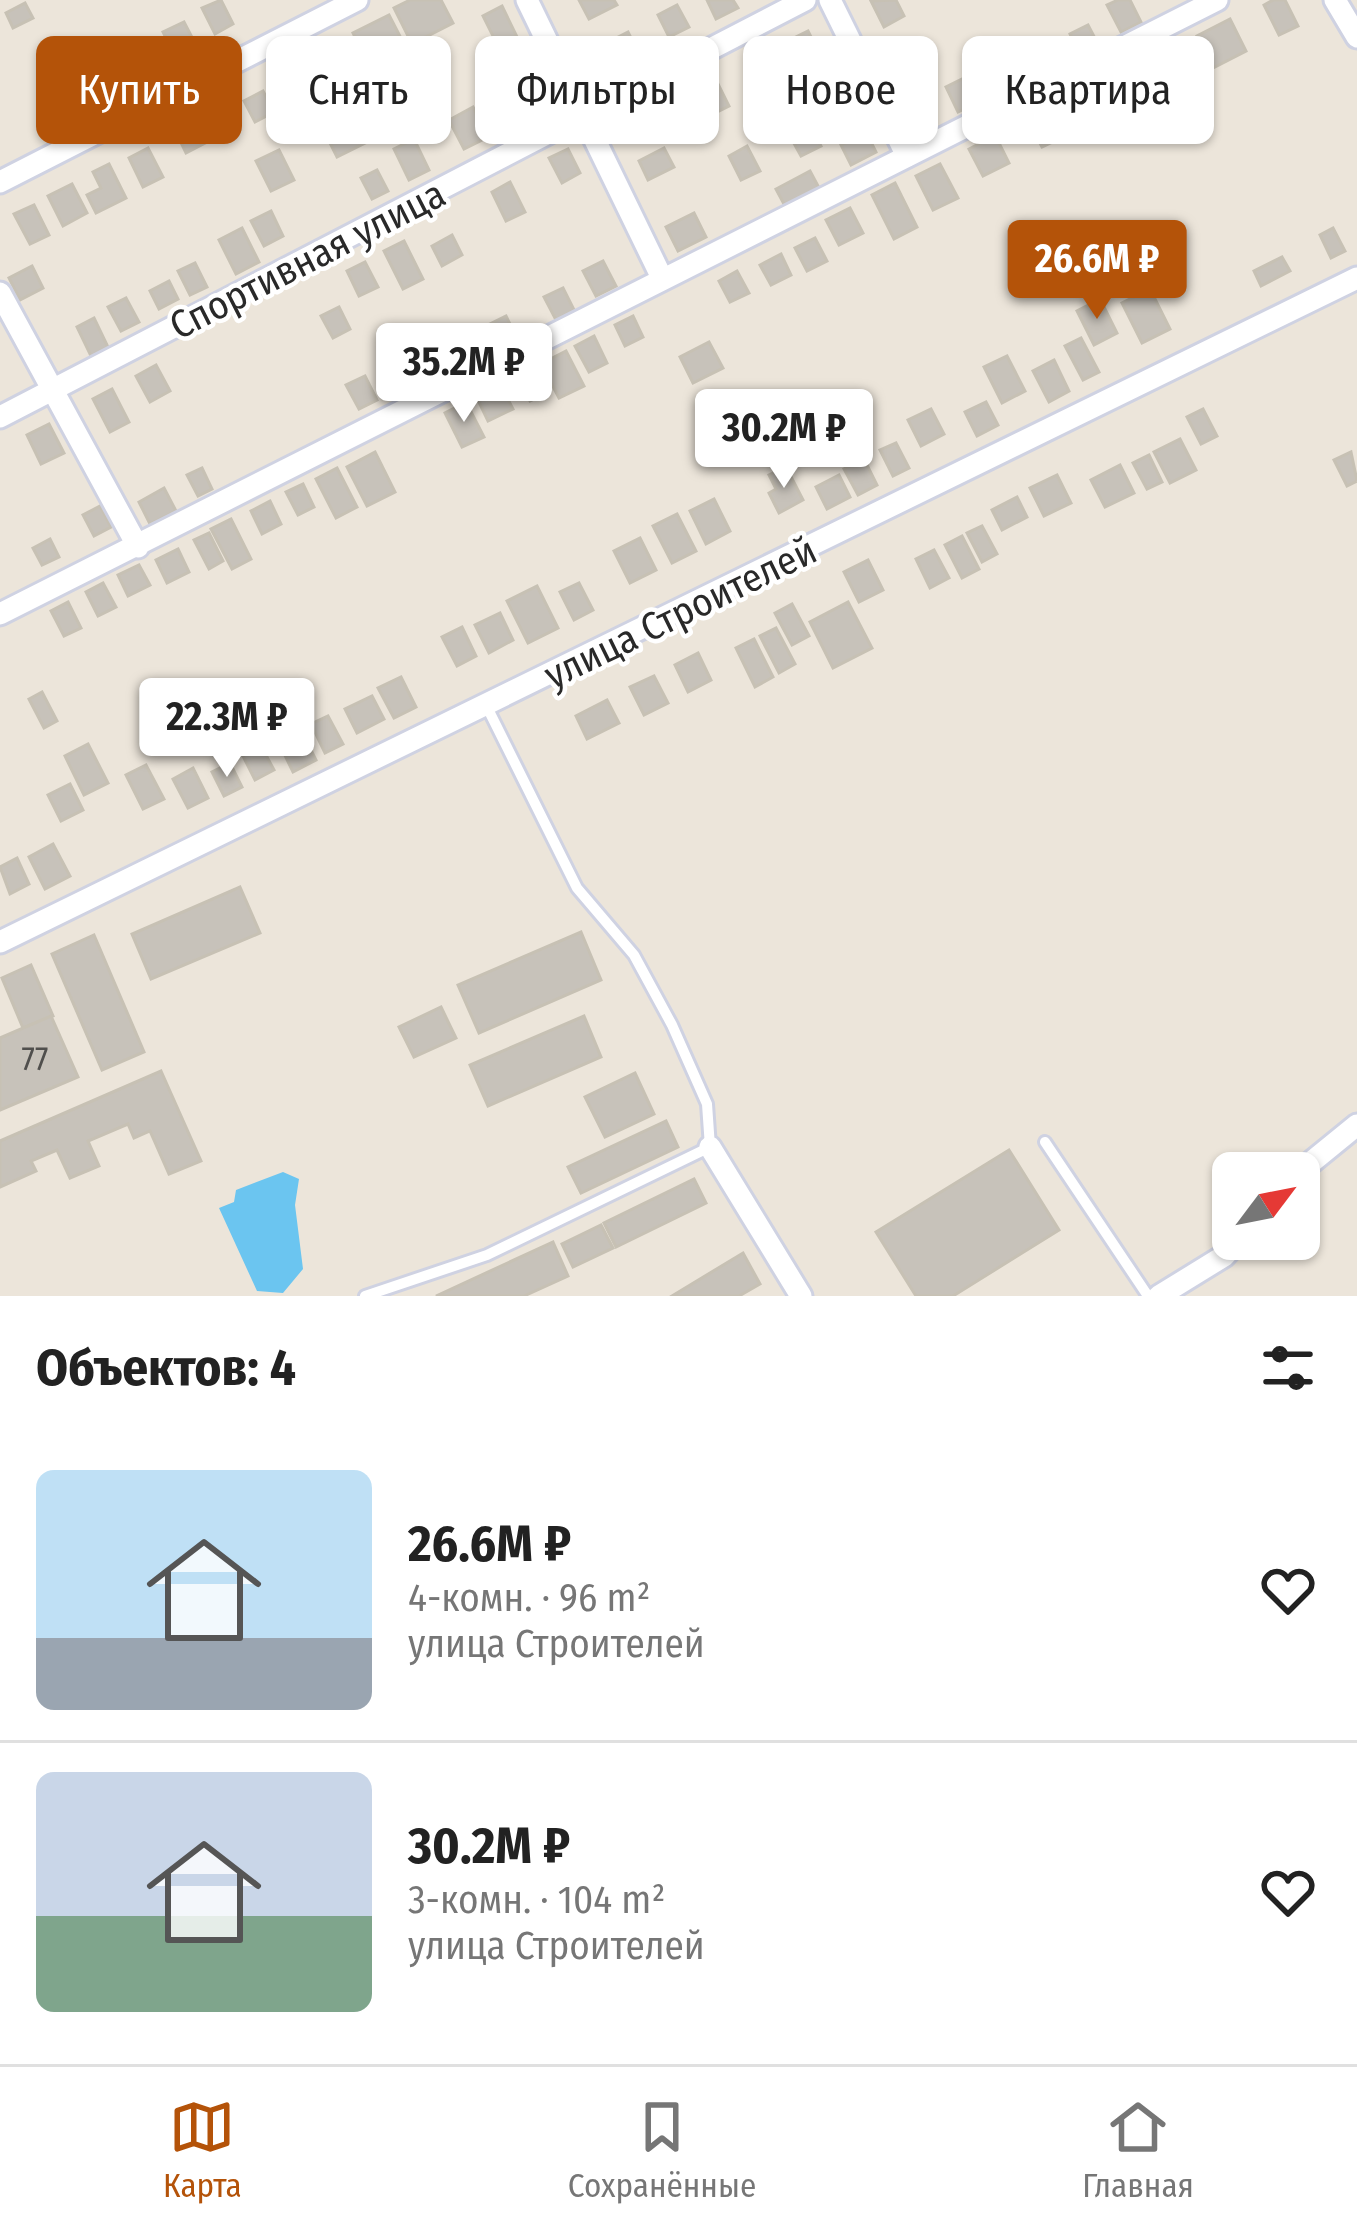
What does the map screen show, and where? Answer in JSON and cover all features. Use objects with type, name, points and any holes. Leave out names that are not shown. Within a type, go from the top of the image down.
[{"type":"street","points":[[0,182],[357,0]]},
{"type":"street","points":[[526,0],[543,36]]},
{"type":"street","name":"Спортивная улица","points":[[719,45],[805,0]]},
{"type":"street","points":[[830,0],[907,156]]},
{"type":"street","points":[[0,614],[1217,0]]},
{"type":"street","points":[[1335,0],[1357,37]]},
{"type":"street","name":"Спортивная улица","points":[[0,417],[530,144]]},
{"type":"street","points":[[595,144],[662,278]]},
{"type":"street","name":"улица Строителей","points":[[0,942],[1357,278]]},
{"type":"street","points":[[0,293],[138,547]]},
{"type":"street","points":[[1320,1155],[1357,1125]]},
{"type":"street","points":[[710,1147],[801,1296]]},
{"type":"street","points":[[1159,1296],[1218,1260]]},
{"type":"lane","points":[[365,1296],[487,1255],[710,1147],[707,1104],[672,1025],[634,955],[577,887],[488,706]]},
{"type":"lane","points":[[1045,1142],[1148,1296]]},
{"type":"water","points":[[283,1172],[299,1179],[295,1205],[303,1269],[283,1293],[257,1291],[219,1208],[234,1202],[236,1190]]},
{"type":"building","points":[[221,0],[233,24],[215,34],[202,8]]},
{"type":"building","points":[[410,0],[441,0],[453,23],[428,36],[408,36],[394,8]]},
{"type":"building","points":[[579,0],[614,0],[617,5],[589,19]]},
{"type":"building","points":[[707,0],[733,0],[738,8],[716,19]]},
{"type":"building","points":[[896,0],[904,16],[884,27],[871,1]]},
{"type":"building","points":[[1130,0],[1141,22],[1121,32],[1107,5]]},
{"type":"building","points":[[1285,0],[1298,26],[1279,35],[1264,5]]},
{"type":"building","points":[[25,3],[33,18],[13,28],[6,13]]},
{"type":"building","points":[[677,5],[689,27],[668,36],[658,15]]},
{"type":"building","points":[[502,6],[517,36],[493,36],[483,16]]},
{"type":"building","points":[[389,15],[400,36],[354,36]]},
{"type":"building","points":[[1230,19],[1246,51],[1214,67],[1214,36],[1197,36]]},
{"type":"building","points":[[184,22],[191,36],[165,36],[163,32]]},
{"type":"building","points":[[1088,25],[1094,36],[1071,36]]},
{"type":"building","points":[[962,79],[962,110],[958,112],[946,87]]},
{"type":"building","points":[[719,86],[729,106],[719,111]]},
{"type":"building","points":[[263,91],[266,116],[255,122],[244,101]]},
{"type":"building","points":[[473,107],[475,144],[464,149],[451,119]]},
{"type":"building","points":[[182,144],[203,144],[186,153]]},
{"type":"building","points":[[330,144],[363,144],[337,157]]},
{"type":"building","points":[[416,144],[429,170],[409,180],[394,149]]},
{"type":"building","points":[[794,144],[820,144],[821,146],[801,156]]},
{"type":"building","points":[[872,144],[876,152],[851,165],[841,145]]},
{"type":"building","points":[[1000,144],[1009,163],[983,176],[969,149]]},
{"type":"building","points":[[747,146],[760,171],[741,180],[729,156]]},
{"type":"building","points":[[148,148],[163,177],[143,187],[129,158]]},
{"type":"building","points":[[664,148],[674,167],[648,180],[639,161]]},
{"type":"building","points":[[568,149],[580,173],[562,183],[549,158]]},
{"type":"building","points":[[279,150],[294,180],[271,191],[256,161]]},
{"type":"building","points":[[109,164],[126,198],[96,213],[87,195],[101,188],[93,172]]},
{"type":"building","points":[[940,164],[958,198],[933,210],[916,176]]},
{"type":"building","points":[[377,170],[388,191],[372,199],[361,178]]},
{"type":"building","points":[[810,171],[819,188],[785,206],[776,189]]},
{"type":"building","points":[[510,182],[525,212],[506,221],[492,192]]},
{"type":"building","points":[[895,183],[917,227],[894,239],[872,195]]},
{"type":"building","points":[[72,184],[87,213],[63,226],[48,196]]},
{"type":"building","points":[[34,205],[49,235],[30,244],[14,214]]},
{"type":"building","points":[[850,208],[863,233],[839,245],[826,220]]},
{"type":"building","points":[[271,211],[283,236],[264,246],[251,221]]},
{"type":"building","points":[[694,213],[706,237],[678,251],[666,227]]},
{"type":"building","points":[[242,228],[259,262],[236,274],[219,240]]},
{"type":"building","points":[[1333,228],[1345,251],[1331,258],[1320,235]]},
{"type":"building","points":[[452,235],[462,255],[442,266],[432,246]]},
{"type":"building","points":[[815,238],[827,261],[807,271],[795,248]]},
{"type":"building","points":[[404,241],[423,279],[403,289],[384,251]]},
{"type":"building","points":[[781,254],[791,275],[771,285],[760,265]]},
{"type":"building","points":[[1282,257],[1290,271],[1261,286],[1254,271]]},
{"type":"building","points":[[603,261],[616,286],[596,296],[583,271]]},
{"type":"building","points":[[365,262],[378,287],[359,296],[347,271]]},
{"type":"building","points":[[195,263],[207,287],[190,295],[178,271]]},
{"type":"building","points":[[32,266],[43,288],[20,300],[9,278]]},
{"type":"building","points":[[737,271],[749,293],[730,302],[719,281]]},
{"type":"building","points":[[169,281],[178,299],[159,309],[150,291]]},
{"type":"building","points":[[563,288],[574,310],[556,320],[544,297]]},
{"type":"building","points":[[1150,289],[1170,329],[1142,343],[1122,303]]},
{"type":"building","points":[[126,298],[139,322],[121,331],[108,307]]},
{"type":"building","points":[[1100,299],[1117,333],[1094,345],[1077,311]]},
{"type":"building","points":[[339,307],[350,329],[333,338],[321,316]]},
{"type":"building","points":[[506,316],[518,340],[498,350],[486,326]]},
{"type":"building","points":[[633,316],[643,337],[625,346],[615,325]]},
{"type":"building","points":[[94,318],[108,347],[91,356],[77,327]]},
{"type":"building","points":[[479,331],[490,352],[473,361],[462,340]]},
{"type":"building","points":[[594,336],[607,363],[589,372],[575,346]]},
{"type":"building","points":[[1081,338],[1099,372],[1083,380],[1065,346]]},
{"type":"building","points":[[454,341],[465,363],[444,374],[433,352]]},
{"type":"building","points":[[709,342],[723,368],[693,383],[680,357]]},
{"type":"building","points":[[402,350],[414,374],[400,381],[388,358]]},
{"type":"building","points":[[566,351],[584,386],[559,398],[541,364]]},
{"type":"building","points":[[1007,356],[1025,391],[1002,403],[984,367]]},
{"type":"building","points":[[1054,360],[1069,391],[1049,402],[1033,371]]},
{"type":"building","points":[[156,365],[170,391],[150,402],[136,376]]},
{"type":"building","points":[[538,367],[550,391],[530,401],[518,377]]},
{"type":"building","points":[[365,376],[377,400],[359,409],[346,385]]},
{"type":"building","points":[[500,384],[513,409],[488,421],[476,396]]},
{"type":"building","points":[[112,389],[129,422],[110,432],[93,399]]},
{"type":"building","points":[[466,402],[484,437],[462,447],[445,413]]},
{"type":"building","points":[[986,402],[998,425],[977,436],[965,412]]},
{"type":"building","points":[[931,409],[944,434],[921,446],[908,420]]},
{"type":"building","points":[[1203,409],[1217,436],[1201,444],[1187,417]]},
{"type":"building","points":[[49,424],[64,453],[41,464],[27,435]]},
{"type":"building","points":[[1180,439],[1196,470],[1170,483],[1154,452]]},
{"type":"building","points":[[896,443],[909,468],[893,476],[880,450]]},
{"type":"building","points":[[375,452],[395,492],[367,506],[347,467]]},
{"type":"building","points":[[1351,452],[1357,481],[1347,486],[1334,460]]},
{"type":"building","points":[[1149,455],[1162,482],[1147,489],[1133,463]]},
{"type":"building","points":[[864,459],[877,485],[858,495],[844,469]]},
{"type":"building","points":[[1120,465],[1134,493],[1105,507],[1091,480]]},
{"type":"building","points":[[786,467],[803,500],[779,513],[769,493],[776,489],[769,475]]},
{"type":"building","points":[[202,468],[212,489],[198,496],[187,475]]},
{"type":"building","points":[[337,468],[357,507],[336,518],[316,479]]},
{"type":"building","points":[[839,475],[850,497],[827,509],[816,487]]},
{"type":"building","points":[[1057,475],[1071,503],[1044,516],[1030,488]]},
{"type":"building","points":[[303,484],[314,507],[298,515],[286,492]]},
{"type":"building","points":[[164,488],[176,511],[150,524],[139,502]]},
{"type":"building","points":[[1017,497],[1027,517],[1002,530],[992,510]]},
{"type":"building","points":[[714,499],[730,531],[706,544],[690,511]]},
{"type":"building","points":[[270,501],[281,524],[262,534],[251,511]]},
{"type":"building","points":[[100,506],[111,527],[94,536],[83,515]]},
{"type":"building","points":[[677,514],[696,551],[672,563],[653,526]]},
{"type":"building","points":[[231,519],[251,559],[232,569],[211,529]]},
{"type":"building","points":[[982,526],[997,554],[982,562],[967,533]]},
{"type":"building","points":[[209,533],[223,561],[209,569],[194,540]]},
{"type":"building","points":[[962,536],[979,569],[962,578],[945,545]]},
{"type":"building","points":[[640,538],[656,570],[630,583],[614,551]]},
{"type":"building","points":[[50,539],[59,557],[42,565],[33,548]]},
{"type":"building","points":[[178,549],[189,572],[167,583],[156,560]]},
{"type":"building","points":[[934,550],[949,578],[930,588],[916,559]]},
{"type":"building","points":[[868,560],[883,590],[859,602],[844,572]]},
{"type":"building","points":[[139,565],[150,585],[128,596],[118,575]]},
{"type":"building","points":[[103,583],[116,607],[98,616],[86,592]]},
{"type":"building","points":[[579,583],[593,610],[574,620],[560,592]]},
{"type":"building","points":[[537,586],[558,628],[528,643],[507,601]]},
{"type":"building","points":[[68,602],[81,628],[64,636],[51,611]]},
{"type":"building","points":[[848,602],[872,648],[833,668],[810,622]]},
{"type":"building","points":[[792,604],[809,636],[792,645],[775,613]]},
{"type":"building","points":[[500,613],[513,640],[489,653],[475,625]]},
{"type":"building","points":[[462,627],[476,656],[457,666],[442,637]]},
{"type":"building","points":[[776,628],[795,664],[779,673],[760,636]]},
{"type":"building","points":[[754,639],[773,677],[755,687],[736,648]]},
{"type":"building","points":[[698,653],[711,680],[688,692],[675,665]]},
{"type":"building","points":[[654,676],[668,703],[644,715],[630,687]]},
{"type":"building","points":[[401,677],[416,707],[394,718],[378,688]]},
{"type":"building","points":[[42,692],[57,721],[44,728],[29,699]]},
{"type":"building","points":[[372,696],[384,719],[357,733],[345,709]]},
{"type":"building","points":[[607,700],[619,723],[587,739],[576,716]]},
{"type":"building","points":[[328,716],[343,744],[325,753],[311,724]]},
{"type":"building","points":[[301,730],[316,760],[293,772],[278,741]]},
{"type":"building","points":[[259,742],[274,770],[255,780],[241,752]]},
{"type":"building","points":[[88,744],[108,783],[84,795],[65,756]]},
{"type":"building","points":[[230,763],[242,787],[224,796],[212,772]]},
{"type":"building","points":[[146,765],[164,799],[143,809],[126,775]]},
{"type":"building","points":[[193,768],[208,798],[188,808],[173,779]]},
{"type":"building","points":[[70,784],[83,810],[61,821],[48,795]]},
{"type":"building","points":[[53,844],[70,876],[45,889],[29,857]]},
{"type":"building","points":[[17,858],[29,884],[10,894],[0,867]]},
{"type":"building","points":[[240,887],[260,933],[151,979],[132,934]]},
{"type":"building","points":[[581,932],[601,980],[479,1033],[458,985]]},
{"type":"building","points":[[94,935],[144,1052],[102,1070],[52,954]]},
{"type":"building","points":[[31,965],[53,1016],[23,1028],[2,978]]},
{"type":"building","points":[[441,1007],[456,1038],[414,1057],[399,1027]]},
{"type":"building","points":[[51,1016],[78,1077],[0,1110],[0,1038]]},
{"type":"building","points":[[584,1016],[601,1057],[488,1106],[470,1065]]},
{"type":"building","points":[[161,1071],[201,1161],[169,1174],[150,1131],[134,1138],[128,1124],[88,1141],[99,1166],[70,1178],[57,1150],[31,1161],[36,1171],[0,1187],[0,1141]]},
{"type":"building","points":[[635,1073],[654,1114],[605,1137],[585,1097]]},
{"type":"building","points":[[666,1121],[678,1147],[581,1193],[568,1167]]},
{"type":"building","points":[[1009,1150],[1059,1230],[953,1296],[916,1296],[876,1232]]},
{"type":"building","points":[[694,1179],[706,1203],[616,1247],[604,1223]]},
{"type":"building","points":[[601,1225],[613,1248],[573,1267],[562,1244]]},
{"type":"building","points":[[553,1242],[568,1276],[524,1296],[436,1296]]},
{"type":"building","points":[[743,1253],[760,1284],[739,1296],[672,1296]]}]
